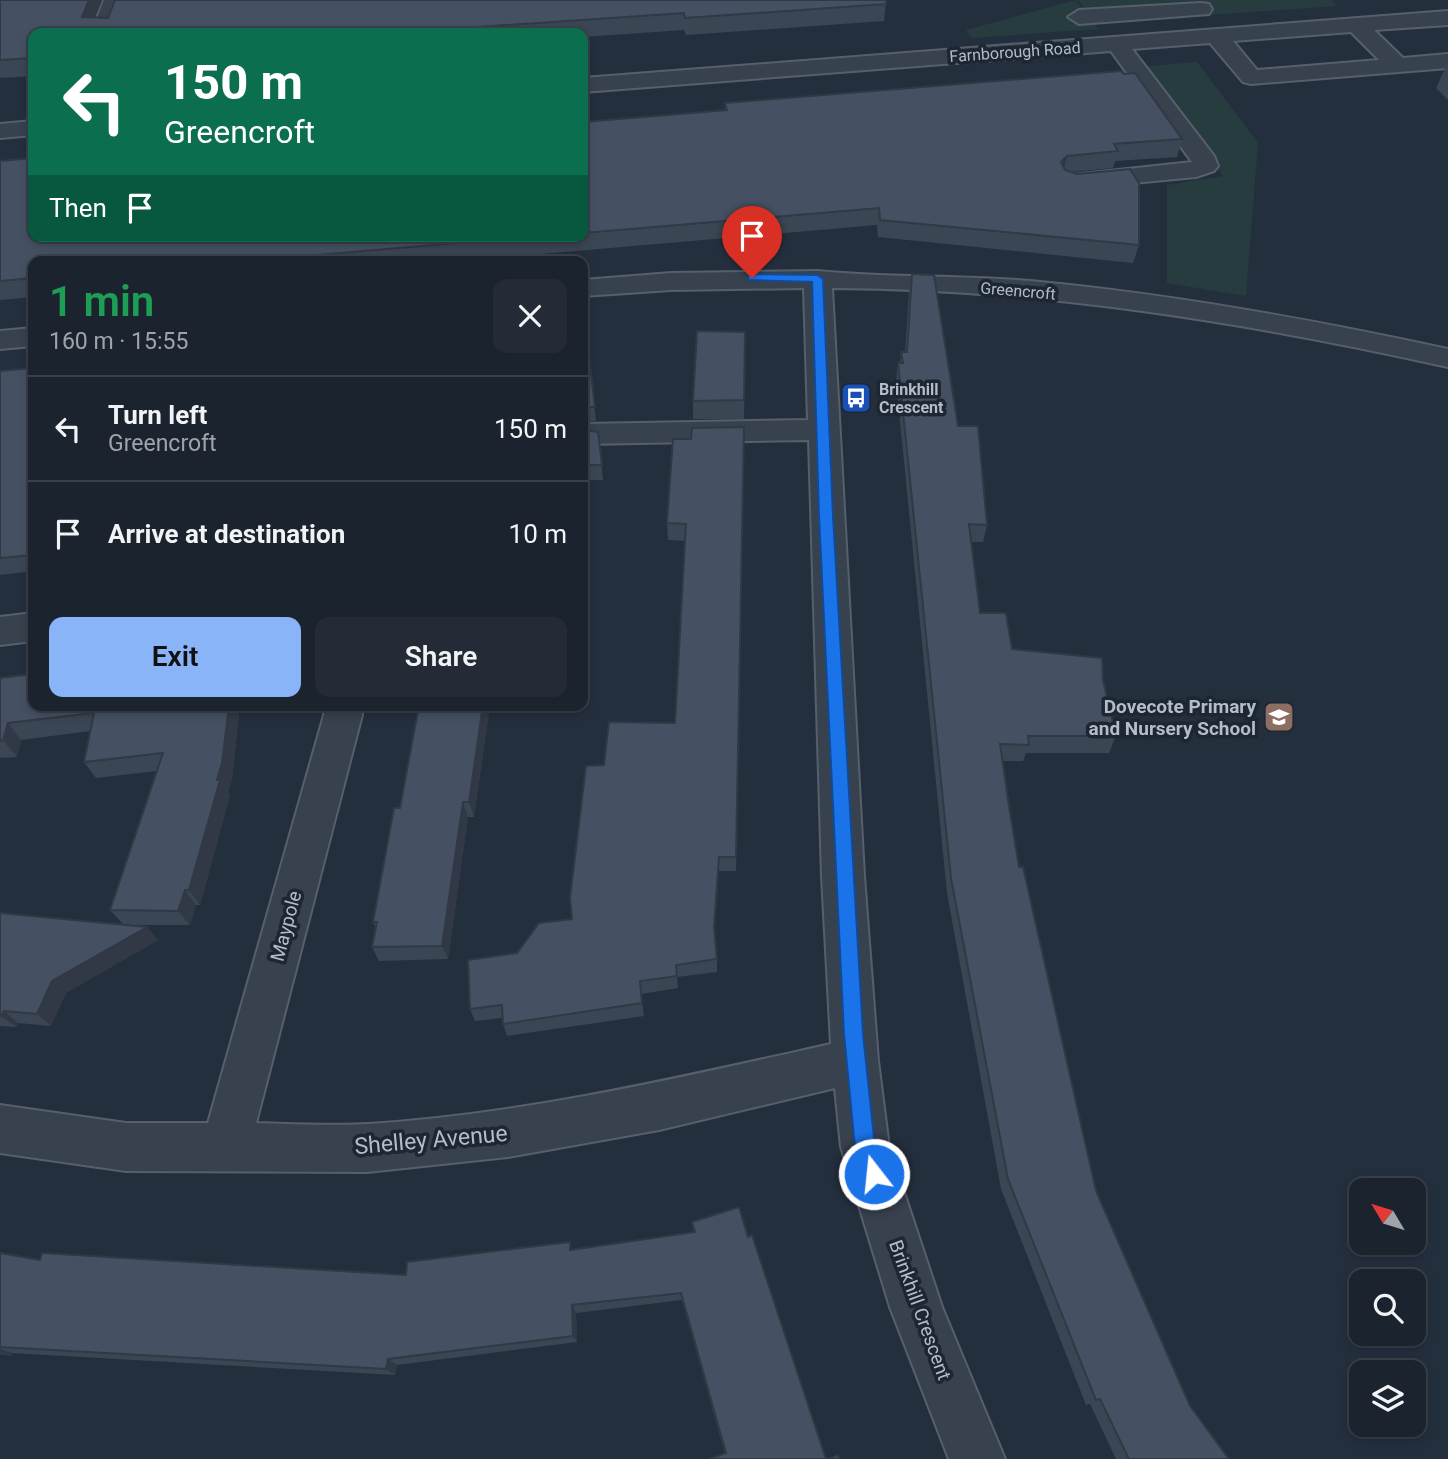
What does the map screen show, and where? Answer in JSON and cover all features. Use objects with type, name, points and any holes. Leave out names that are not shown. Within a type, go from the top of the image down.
[{"type":"street","points":[[104,28],[115,0]]},
{"type":"street","points":[[1079,18],[1201,9]]},
{"type":"street","points":[[1135,13],[1156,41]]},
{"type":"street","name":"Farnborough Road","points":[[588,85],[1448,18]]},
{"type":"street","points":[[1356,25],[1397,65]]},
{"type":"street","points":[[1216,36],[1251,77],[1448,61]]},
{"type":"street","points":[[1072,181],[1205,166],[1205,162],[1117,44]]},
{"type":"street","points":[[0,131],[28,128]]},
{"type":"street","name":"Greencroft","points":[[588,288],[731,278],[818,279],[1019,290],[1208,311],[1295,325],[1448,358]]},
{"type":"street","name":"Brinkhill Crescent","points":[[818,279],[823,431],[855,1060],[865,1147],[916,1307],[977,1459]]},
{"type":"street","points":[[0,340],[28,337]]},
{"type":"street","points":[[588,435],[792,429],[823,431]]},
{"type":"street","points":[[0,631],[28,628]]},
{"type":"street","name":"Maypole","points":[[226,1146],[343,711]]},
{"type":"street","name":"Shelley Avenue","points":[[0,1129],[126,1147],[367,1148],[508,1133],[659,1106],[855,1060]]},
{"type":"green space","points":[[1076,0],[1098,29],[972,38],[966,30]]},
{"type":"green space","points":[[1078,0],[1332,0],[1337,6],[1097,23]]},
{"type":"green space","points":[[1197,62],[1258,143],[1246,296],[1167,283],[1167,185],[1223,176],[1139,67]]},
{"type":"building","points":[[0,0],[89,0],[82,17],[108,18],[115,0],[886,0],[886,4],[685,18],[684,13],[463,28],[28,28],[28,58],[0,60]]},
{"type":"building","points":[[1121,71],[1124,74],[1135,73],[1182,139],[1114,144],[1118,151],[1067,156],[1061,162],[1065,170],[1077,174],[1130,169],[1139,183],[1139,245],[880,220],[879,208],[588,233],[588,122],[727,110],[725,103]]},
{"type":"building","points":[[28,158],[28,242],[469,242],[305,256],[28,256],[28,278],[0,281],[0,161]]},
{"type":"building","points":[[912,274],[934,275],[958,426],[978,426],[987,525],[969,524],[980,613],[1006,613],[1012,649],[1102,658],[1103,680],[1116,736],[1028,736],[1029,745],[1000,744],[1009,806],[1019,867],[1023,867],[1096,1191],[1190,1406],[1229,1459],[1129,1459],[1100,1399],[1096,1400],[1008,1179],[951,878],[898,363],[903,363],[901,352],[907,352]]},
{"type":"building","points":[[697,331],[745,332],[744,400],[693,401]]},
{"type":"building","points":[[588,349],[595,407],[588,407]]},
{"type":"building","points":[[28,368],[28,555],[0,558],[0,371]]},
{"type":"building","points":[[744,427],[736,857],[719,857],[714,927],[717,959],[676,965],[677,976],[640,981],[642,1003],[503,1024],[502,1005],[470,1009],[468,960],[517,953],[539,923],[572,919],[570,898],[586,766],[604,765],[609,722],[675,723],[686,524],[667,523],[673,439],[691,439],[692,428]]},
{"type":"building","points":[[588,431],[598,432],[602,465],[588,465]]},
{"type":"building","points":[[28,675],[28,711],[228,711],[222,763],[217,780],[220,780],[189,890],[185,890],[178,911],[110,910],[163,753],[84,762],[94,713],[8,723],[3,740],[0,741],[0,678]]},
{"type":"building","points":[[418,711],[482,711],[469,802],[463,802],[442,946],[372,947],[377,922],[373,922],[394,808],[400,808]]},
{"type":"building","points":[[0,913],[147,927],[52,981],[37,1014],[4,1011],[0,1016]]},
{"type":"building","points":[[739,1207],[748,1237],[752,1235],[826,1459],[710,1459],[726,1453],[681,1293],[572,1305],[573,1336],[388,1359],[386,1369],[0,1347],[0,1253],[40,1260],[42,1253],[406,1275],[407,1262],[570,1242],[570,1250],[695,1232],[692,1222]]},
{"type":"place","name":"Brinkhill Crescent","points":[[856,398]]},
{"type":"place","name":"Dovecote Primary and Nursery School","points":[[1279,717]]},
{"type":"route","points":[[752,278],[818,279],[843,876],[855,1060],[865,1147],[874,1174]]}]
